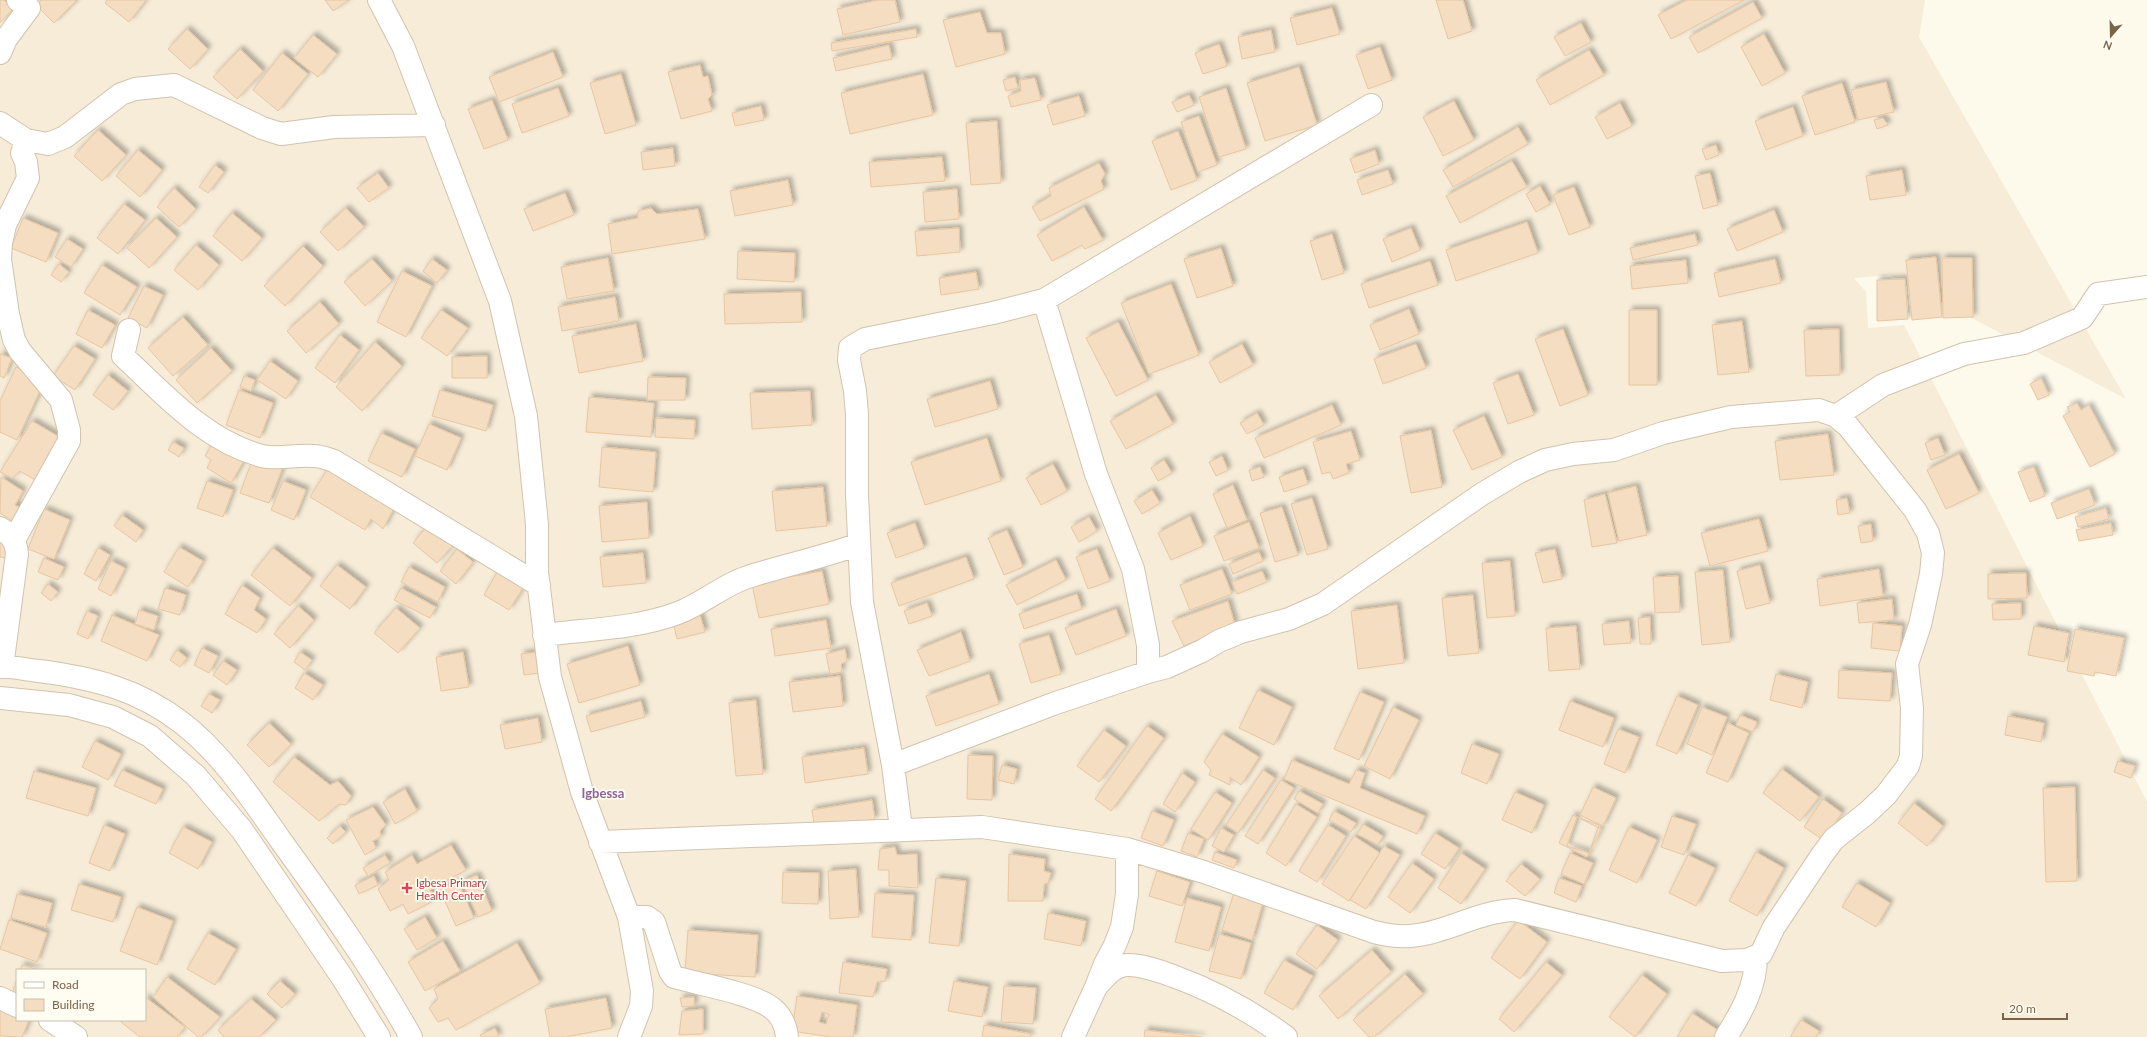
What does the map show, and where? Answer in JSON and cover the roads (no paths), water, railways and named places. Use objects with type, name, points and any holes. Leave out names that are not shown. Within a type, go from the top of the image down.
[{"type":"street","points":[[0,53],[6,39],[28,8],[18,0]]},
{"type":"street","points":[[379,0],[403,46],[500,301],[526,416],[537,524],[539,585],[550,677],[582,792],[629,917],[642,991],[641,1006],[629,1037]]},
{"type":"street","points":[[0,123],[26,140],[48,144],[65,137],[121,94],[135,88],[174,85],[262,128],[281,134],[334,127],[434,125]]},
{"type":"street","points":[[901,829],[893,765],[862,602],[859,544],[857,414],[855,391],[849,360],[850,348],[865,339],[993,313],[1044,300],[1371,105]]},
{"type":"street","points":[[26,140],[22,153],[26,162],[28,178],[5,225],[1,243],[0,259],[8,314],[14,340],[20,351],[61,400],[69,430],[69,441],[7,534],[16,554],[1,667],[63,674],[109,683],[154,703],[183,723],[215,754],[263,815],[368,964],[412,1037]]},
{"type":"street","points":[[1836,416],[1883,385],[1964,354],[2024,343],[2082,318],[2098,294],[2147,287]]},
{"type":"street","points":[[1044,300],[1096,474],[1133,569],[1148,645],[1148,672]]},
{"type":"street","points":[[129,330],[123,356],[200,427],[234,445],[262,456],[274,457],[313,455],[334,461],[539,585]]},
{"type":"street","points":[[600,842],[982,827],[1127,849],[1204,872],[1374,932],[1392,936],[1411,936],[1429,932],[1499,910],[1515,910],[1722,961],[1747,960],[1756,957],[1765,948],[1774,926],[1834,839],[1867,813],[1886,795],[1905,770],[1912,756],[1912,708],[1907,664],[1920,625],[1931,574],[1933,553],[1928,533],[1915,510],[1848,426],[1836,416],[1819,410],[1731,417],[1663,434],[1614,450],[1573,454],[1544,460],[1519,472],[1482,494],[1323,604],[1289,619],[1241,632],[1219,641],[1182,661],[1053,704],[893,765]]},
{"type":"street","points":[[544,635],[623,627],[654,621],[693,606],[744,578],[832,554],[859,544]]},
{"type":"street","points":[[0,698],[69,705],[113,717],[150,736],[179,760],[196,776],[242,830],[342,977],[379,1037]]},
{"type":"street","points":[[1072,1037],[1122,927],[1127,894],[1127,849]]},
{"type":"street","points":[[629,917],[647,916],[654,922],[670,971],[674,977],[755,999],[770,1006],[779,1015],[786,1028],[787,1037]]},
{"type":"street","points":[[1726,1037],[1742,1010],[1750,991],[1755,973],[1756,957]]},
{"type":"street","points":[[1096,987],[1106,975],[1117,968],[1128,965],[1156,970],[1219,994],[1262,1019],[1286,1037]]},
{"type":"street","points":[[0,998],[16,1006]]},
{"type":"street","points":[[52,1021],[76,1037]]},
{"type":"place","name":"Igbesa Primary Health Center","points":[[407,888]]},
{"type":"district","name":"Igbessa","points":[[603,793]]}]
